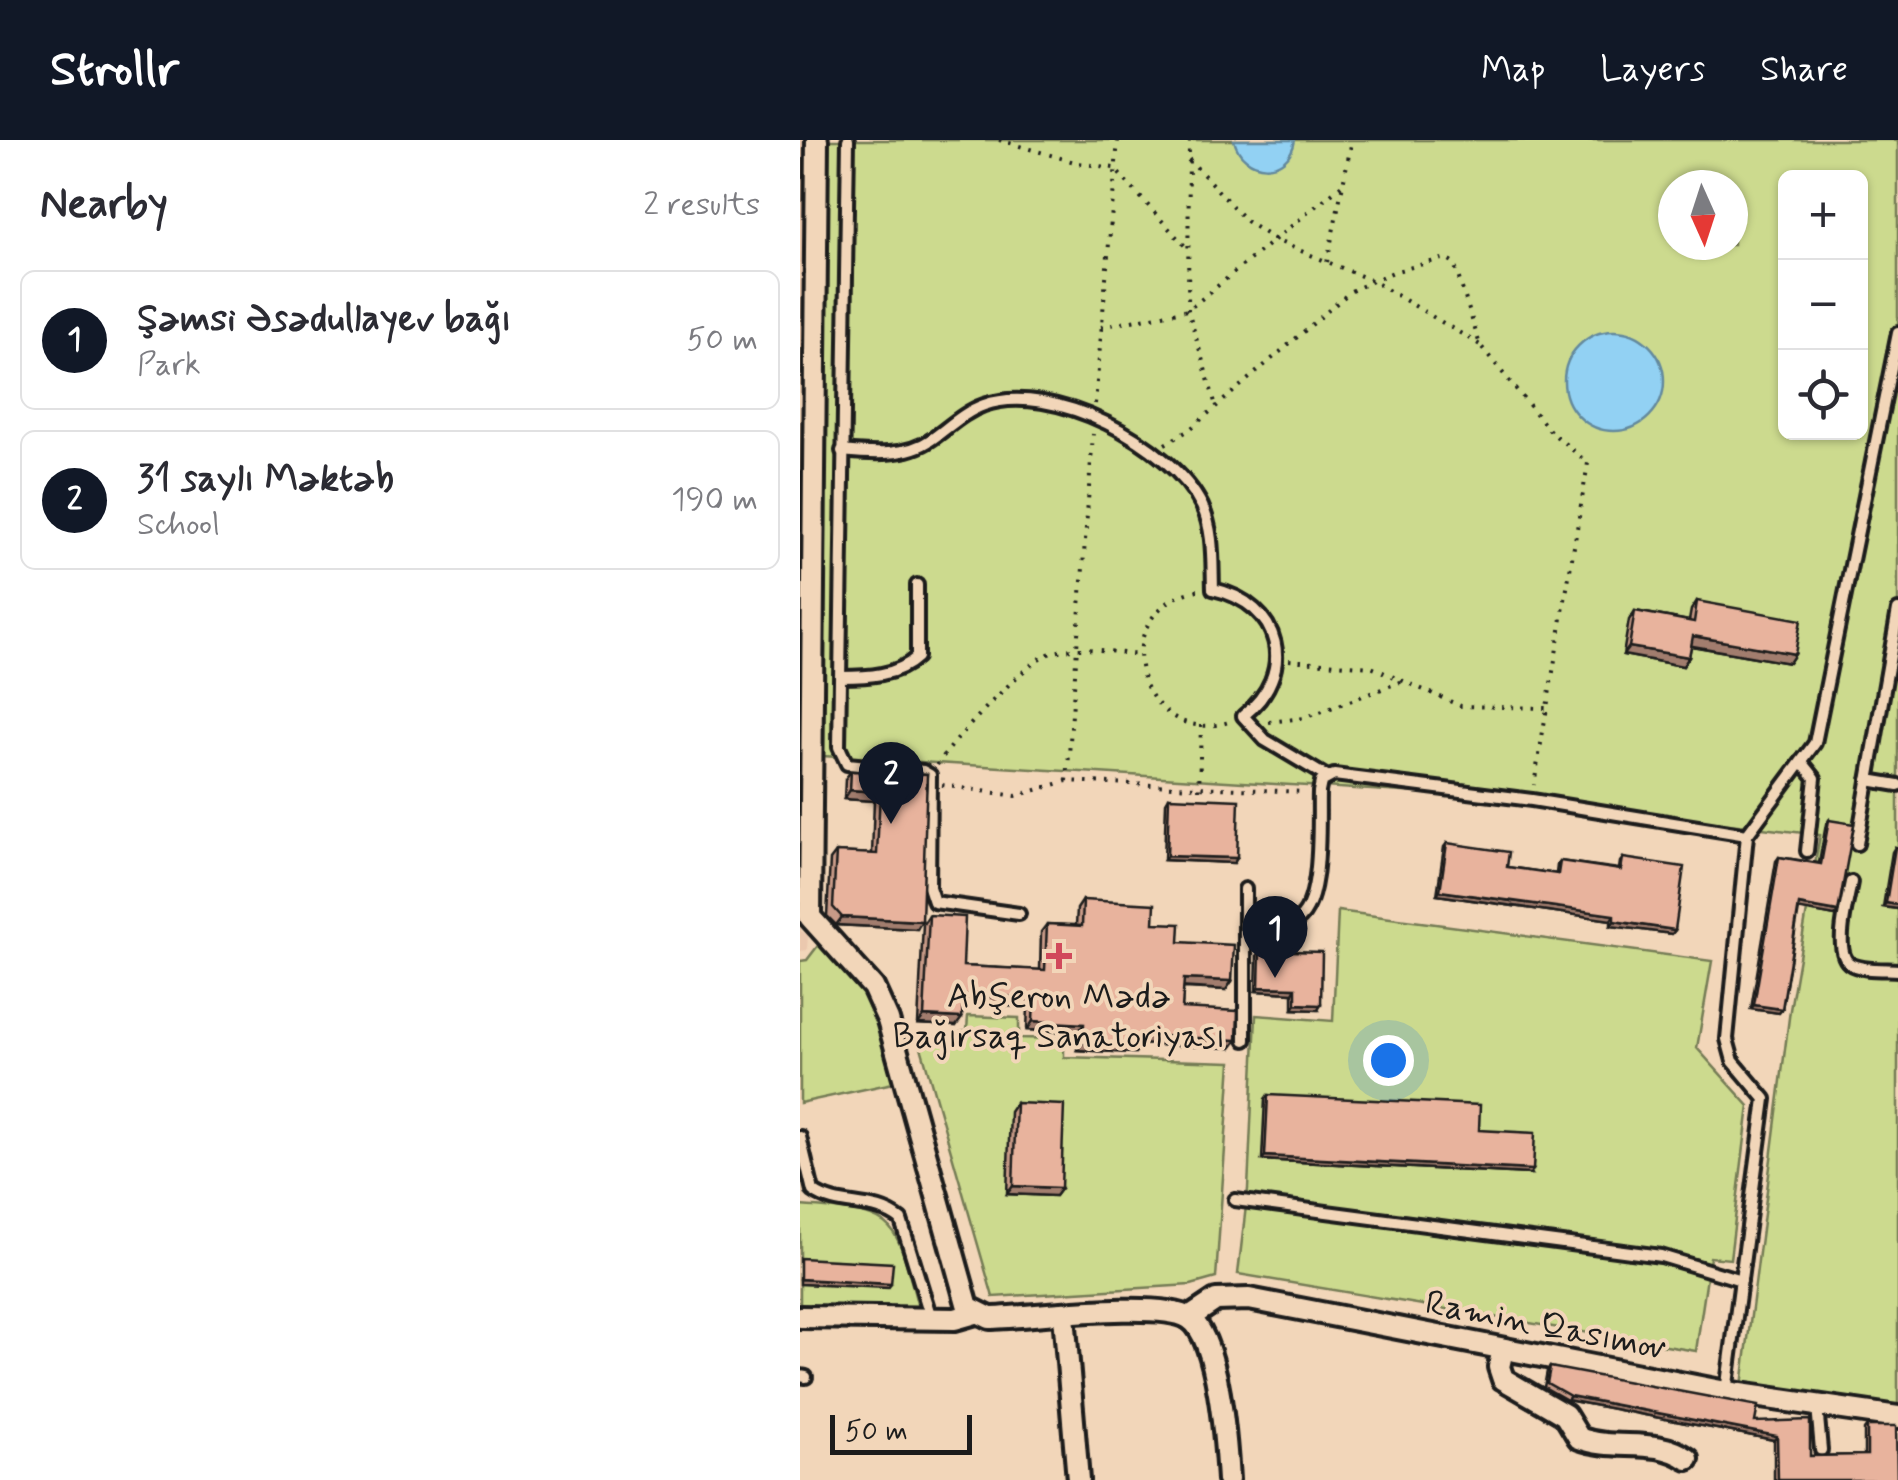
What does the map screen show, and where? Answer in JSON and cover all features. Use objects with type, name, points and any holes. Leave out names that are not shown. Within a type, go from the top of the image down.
[{"type":"street","points":[[817,140],[807,422],[810,917],[862,973],[882,1003],[962,1297],[976,1313]]},
{"type":"street","name":"Ramin Qasımov","points":[[1188,1318],[1216,1300],[1250,1299],[1726,1392],[1898,1417]]},
{"type":"street","points":[[800,1317],[932,1319],[976,1313],[990,1318],[1149,1310],[1188,1318],[1202,1335],[1211,1358],[1228,1480]]},
{"type":"street","points":[[1064,1315],[1078,1480]]},
{"type":"street","points":[[1504,1349],[1499,1367],[1504,1380],[1565,1415],[1579,1438],[1607,1444],[1656,1444],[1688,1460]]},
{"type":"lane","points":[[848,140],[842,758],[858,767],[923,771],[931,780],[929,888],[934,902],[1020,914]]},
{"type":"lane","points":[[1726,1392],[1765,1099],[1732,1061],[1726,1039],[1747,835],[1815,743],[1898,332]]},
{"type":"lane","points":[[842,451],[868,454],[908,449],[929,442],[972,411],[999,402],[1046,404],[1094,419],[1154,449],[1180,472],[1201,502],[1210,532],[1213,589],[1246,600],[1259,612],[1269,626],[1276,659],[1267,692],[1246,721],[1327,777],[1344,775],[1532,800],[1747,835]]},
{"type":"lane","points":[[840,677],[880,674],[907,666],[916,657],[918,585]]},
{"type":"lane","points":[[1857,844],[1898,610]]},
{"type":"lane","points":[[1803,763],[1814,778],[1807,851]]},
{"type":"lane","points":[[1245,927],[1293,922],[1309,908],[1319,792],[1327,777]]},
{"type":"lane","points":[[1868,780],[1898,785]]},
{"type":"lane","points":[[1851,882],[1842,945],[1845,956],[1858,966],[1898,970]]},
{"type":"lane","points":[[1245,1040],[1246,889]]},
{"type":"lane","points":[[800,1136],[807,1181],[813,1191],[822,1198],[872,1204],[902,1220],[932,1319]]},
{"type":"lane","points":[[1235,1200],[1661,1256],[1741,1280]]},
{"type":"lane","points":[[1818,1406],[1821,1450]]},
{"type":"path","points":[[999,140],[1078,164],[1114,168],[1185,246]]},
{"type":"path","points":[[1067,781],[1118,140]]},
{"type":"path","points":[[1189,140],[1185,246],[1188,310],[1216,407]]},
{"type":"path","points":[[1327,262],[1352,140]]},
{"type":"path","points":[[1188,159],[1229,206],[1275,240],[1373,281],[1480,345],[1551,432],[1588,463],[1532,800]]},
{"type":"path","points":[[1101,327],[1188,310],[1343,184]]},
{"type":"path","points":[[1154,449],[1189,430],[1351,291],[1373,281],[1446,258],[1454,263],[1480,345]]},
{"type":"path","points":[[1213,589],[1179,595],[1165,604],[1144,631],[1140,655],[1151,696],[1176,718],[1201,725],[1304,718],[1403,681]]},
{"type":"path","points":[[1140,655],[1077,649],[1045,655],[951,744],[931,780],[1016,796],[1067,781],[1198,790],[1319,792]]},
{"type":"path","points":[[1276,659],[1370,667],[1460,706],[1546,708]]},
{"type":"path","points":[[1198,790],[1201,725]]},
{"type":"shaded area","points":[[800,140],[808,140],[801,931],[808,935],[807,950],[800,951]]},
{"type":"green space","points":[[826,140],[1898,140],[1898,1406],[1742,1386],[1790,1010],[1820,835],[1532,800],[823,756]]},
{"type":"green space","points":[[1338,911],[1712,961],[1697,1048],[1749,1106],[1730,1259],[1710,1257],[1696,1351],[1238,1274],[1248,1189],[1256,1015],[1333,1021]]},
{"type":"green space","points":[[820,943],[871,1006],[883,1037],[893,1083],[800,1103],[800,961],[807,960]]},
{"type":"green space","points":[[968,1016],[1019,1018],[1019,1038],[1064,1039],[1064,1057],[1231,1062],[1216,1278],[1191,1285],[993,1297],[919,1040],[967,1031]]},
{"type":"green space","points":[[800,1206],[858,1212],[888,1226],[904,1256],[919,1311],[800,1309]]},
{"type":"water","points":[[1234,140],[1295,140],[1284,160],[1265,167],[1246,160]]},
{"type":"water","points":[[1614,331],[1642,339],[1656,353],[1664,381],[1656,409],[1642,423],[1614,431],[1586,423],[1572,409],[1564,381],[1572,353],[1586,339]]},
{"type":"building","points":[[1697,601],[1801,620],[1795,654],[1693,636],[1689,657],[1629,647],[1635,611],[1694,622]]},
{"type":"building","points":[[851,771],[927,774],[922,921],[842,917],[833,907],[836,852],[877,854],[880,792],[850,790]]},
{"type":"building","points":[[1169,797],[1239,800],[1237,858],[1167,856]]},
{"type":"building","points":[[1829,820],[1854,824],[1838,912],[1799,905],[1782,1009],[1754,1005],[1779,857],[1821,864]]},
{"type":"building","points":[[1447,843],[1509,852],[1507,867],[1558,874],[1560,861],[1621,870],[1623,858],[1684,867],[1675,930],[1614,921],[1614,915],[1440,891]]},
{"type":"building","points":[[1895,847],[1898,848],[1898,905],[1886,903]]},
{"type":"building","points":[[1083,900],[1155,904],[1154,923],[1180,924],[1179,942],[1234,945],[1232,981],[1184,979],[1182,1008],[1238,1011],[1237,1040],[1141,1035],[1141,1045],[1083,1042],[1084,1024],[1033,1021],[1034,998],[963,995],[962,1018],[924,1016],[929,915],[965,917],[963,966],[1045,970],[1047,924],[1082,926]]},
{"type":"building","points":[[1260,950],[1322,952],[1321,1005],[1296,1004],[1296,988],[1259,987]]},
{"type":"building","points":[[1268,1095],[1480,1105],[1479,1130],[1535,1133],[1533,1170],[1265,1156]]},
{"type":"building","points":[[1016,1103],[1064,1105],[1061,1188],[1013,1186]]},
{"type":"building","points":[[800,1258],[893,1263],[891,1284],[800,1279]]},
{"type":"building","points":[[1550,1367],[1758,1406],[1755,1422],[1810,1420],[1810,1456],[1867,1455],[1867,1426],[1896,1426],[1897,1480],[1778,1480],[1777,1436],[1570,1396],[1547,1383]]},
{"type":"place","name":"31 saylı Məktəb","points":[[891,824]]},
{"type":"place","name":"Abşeron Mədə Bağırsaq Sanatoriyası","points":[[1059,956]]},
{"type":"place","name":"Şəmsi Əsədullayev bağı","points":[[1275,978]]}]
